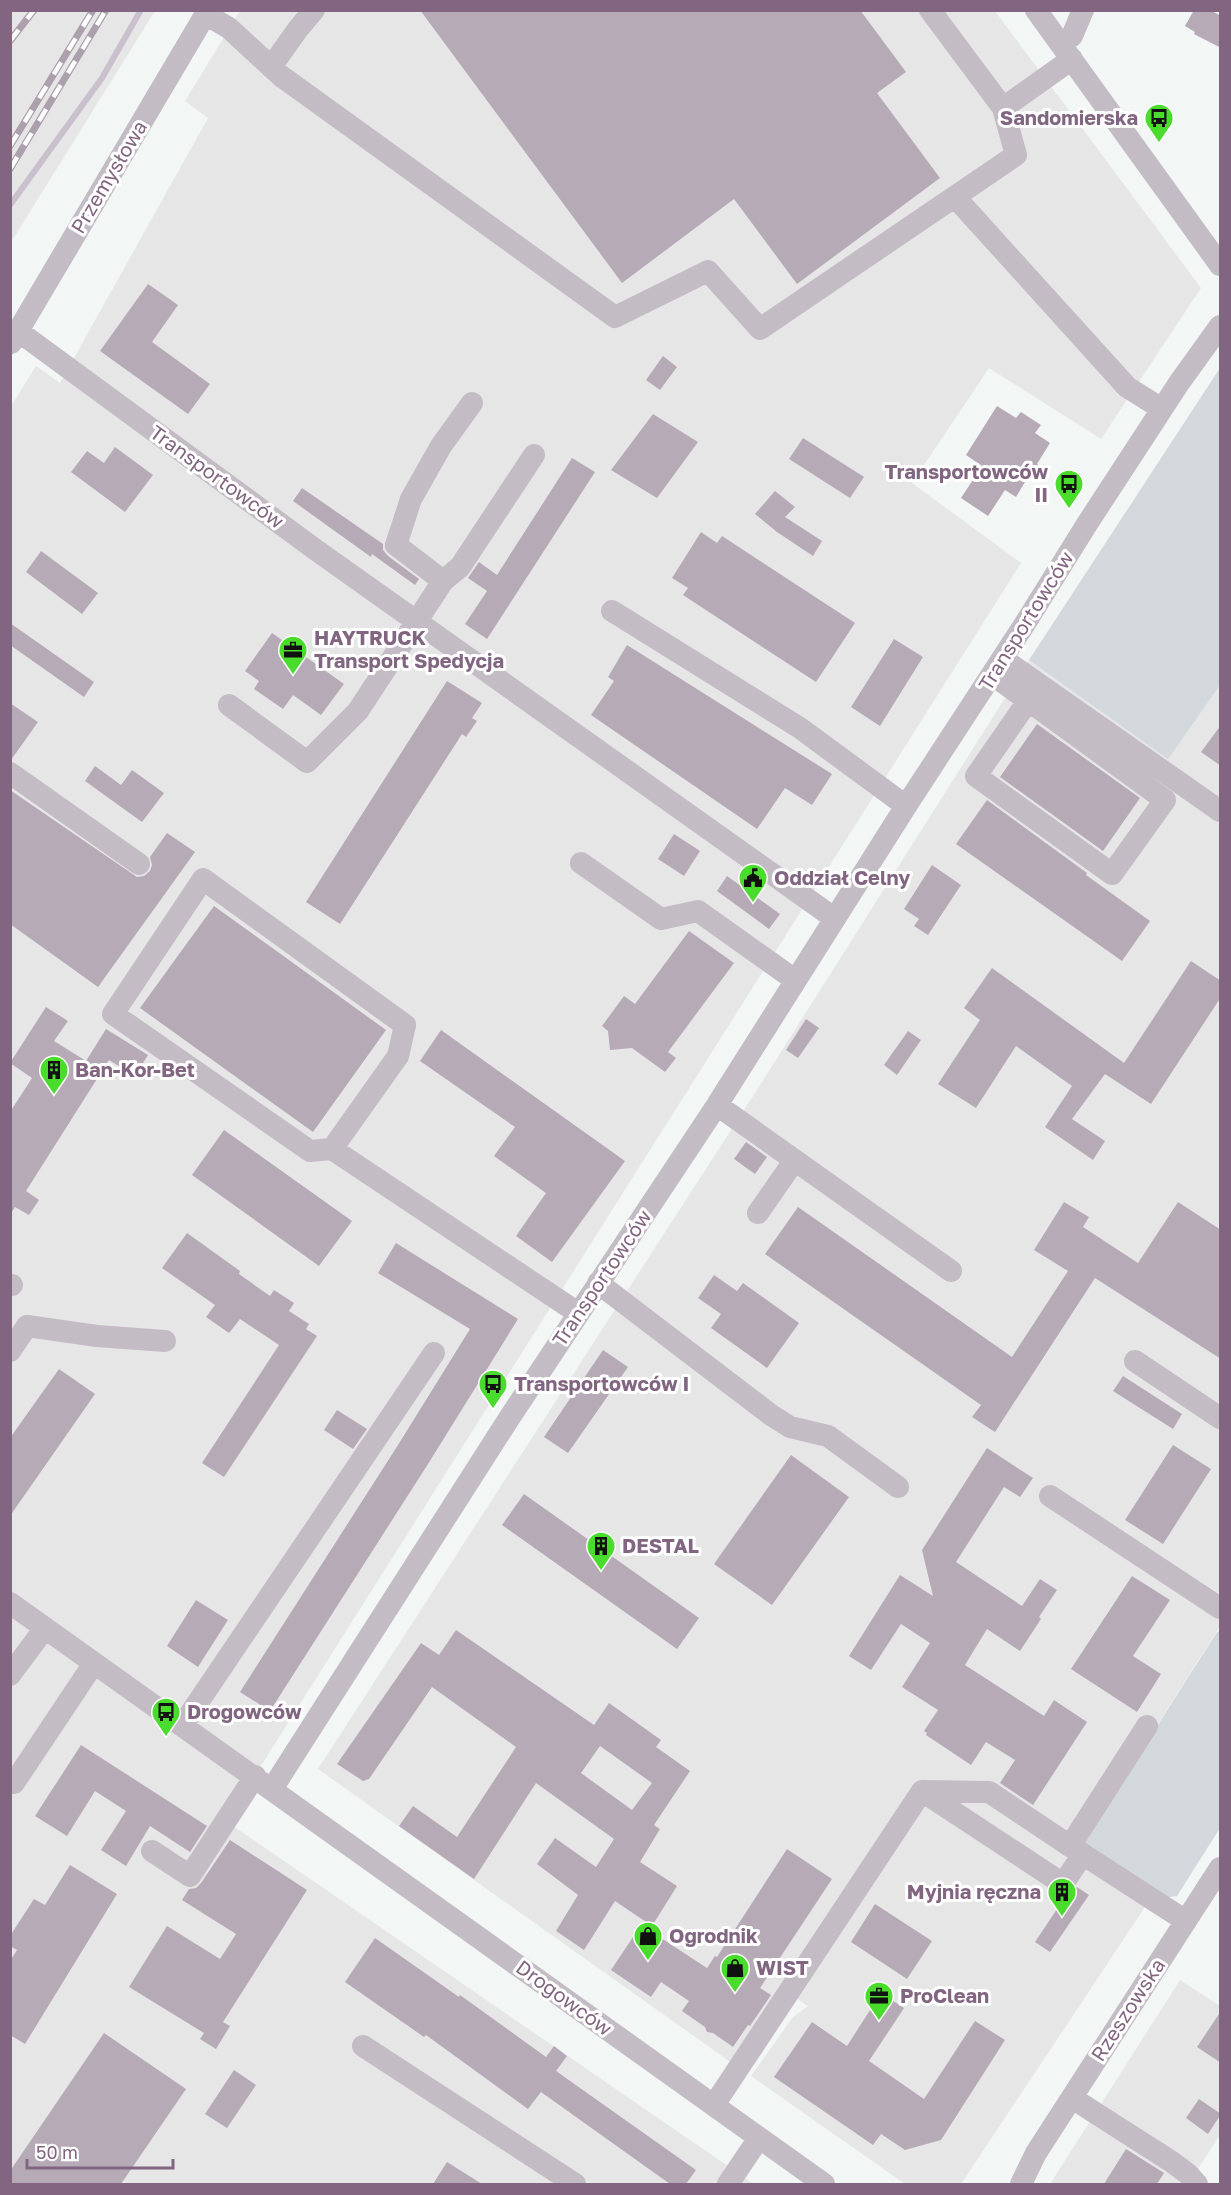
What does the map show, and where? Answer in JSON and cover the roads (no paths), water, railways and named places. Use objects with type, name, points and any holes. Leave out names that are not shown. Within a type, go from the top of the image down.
[{"type":"street","points":[[271,67],[314,10]]},
{"type":"street","points":[[206,12],[230,28],[271,67],[615,317],[708,271],[760,329],[1016,155],[1003,108],[930,10]]},
{"type":"street","points":[[1036,10],[1221,265]]},
{"type":"street","points":[[1003,108],[1066,51],[1083,10]]},
{"type":"street","name":"Przemysłowa","points":[[14,337],[206,12]]},
{"type":"street","points":[[955,197],[1127,387],[1162,409]]},
{"type":"street","name":"Transportowców","points":[[152,1851],[190,1876],[263,1782],[717,1105],[1087,524],[1162,409],[1221,326]]},
{"type":"street","name":"Transportowców","points":[[14,337],[834,918]]},
{"type":"street","points":[[443,581],[396,545],[411,499],[441,446],[472,403]]},
{"type":"street","points":[[229,705],[307,762],[358,711],[443,581],[460,567],[534,455]]},
{"type":"street","points":[[612,611],[800,728],[906,806]]},
{"type":"street","points":[[998,667],[1028,701],[1165,800],[1112,874],[976,776],[1028,701]]},
{"type":"street","points":[[998,667],[1221,811]]},
{"type":"street","points":[[10,773],[140,864]]},
{"type":"street","points":[[581,863],[661,919],[698,911],[795,980]]},
{"type":"street","points":[[332,1149],[398,1056],[405,1025],[202,879],[113,1014],[310,1151],[332,1149],[578,1313]]},
{"type":"street","points":[[717,1105],[951,1271]]},
{"type":"street","points":[[758,1213],[794,1161]]},
{"type":"street","points":[[598,1283],[771,1415],[790,1427],[828,1436],[898,1487]]},
{"type":"street","points":[[10,1351],[27,1326],[97,1336],[165,1341]]},
{"type":"street","points":[[182,1726],[434,1353]]},
{"type":"street","points":[[1135,1361],[1221,1418]]},
{"type":"street","points":[[1050,1496],[1221,1608]]},
{"type":"street","name":"Drogowców","points":[[10,1603],[824,2184]]},
{"type":"street","points":[[10,1674],[45,1628]]},
{"type":"street","points":[[10,1783],[14,1783],[94,1662]]},
{"type":"street","points":[[922,1791],[1063,1884],[1076,1850],[1147,1726]]},
{"type":"street","points":[[922,1791],[989,1792],[1186,1921]]},
{"type":"street","points":[[714,2105],[922,1791]]},
{"type":"street","name":"Rzeszowska","points":[[1021,2184],[1036,2153],[1221,1868]]},
{"type":"street","points":[[363,2046],[575,2184]]},
{"type":"street","points":[[1072,2098],[1172,2162],[1197,2184]]},
{"type":"street","points":[[728,2184],[759,2138]]},
{"type":"street","name":"Rzeszowska","points":[[1008,2184],[1036,2153]]},
{"type":"waterway","points":[[10,205],[102,78],[141,10]]},
{"type":"railway","points":[[10,41],[34,10]]},
{"type":"railway","points":[[10,146],[93,10]]},
{"type":"railway","points":[[10,169],[106,10]]},
{"type":"place","name":"Sandomierska","points":[[1159,144]]},
{"type":"place","name":"Transportowców II","points":[[1069,510]]},
{"type":"place","name":"HAYTRUCK Transport Spedycja","points":[[293,676]]},
{"type":"place","name":"Oddział Celny","points":[[753,904]]},
{"type":"place","name":"Ban-Kor-Bet","points":[[54,1096]]},
{"type":"place","name":"Transportowców I","points":[[493,1410]]},
{"type":"place","name":"DESTAL","points":[[601,1572]]},
{"type":"place","name":"Drogowców","points":[[166,1738]]},
{"type":"place","name":"Myjnia ręczna","points":[[1062,1918]]},
{"type":"place","name":"Ogrodnik","points":[[648,1962]]},
{"type":"place","name":"WIST","points":[[735,1994]]},
{"type":"place","name":"ProClean","points":[[879,2022]]}]
